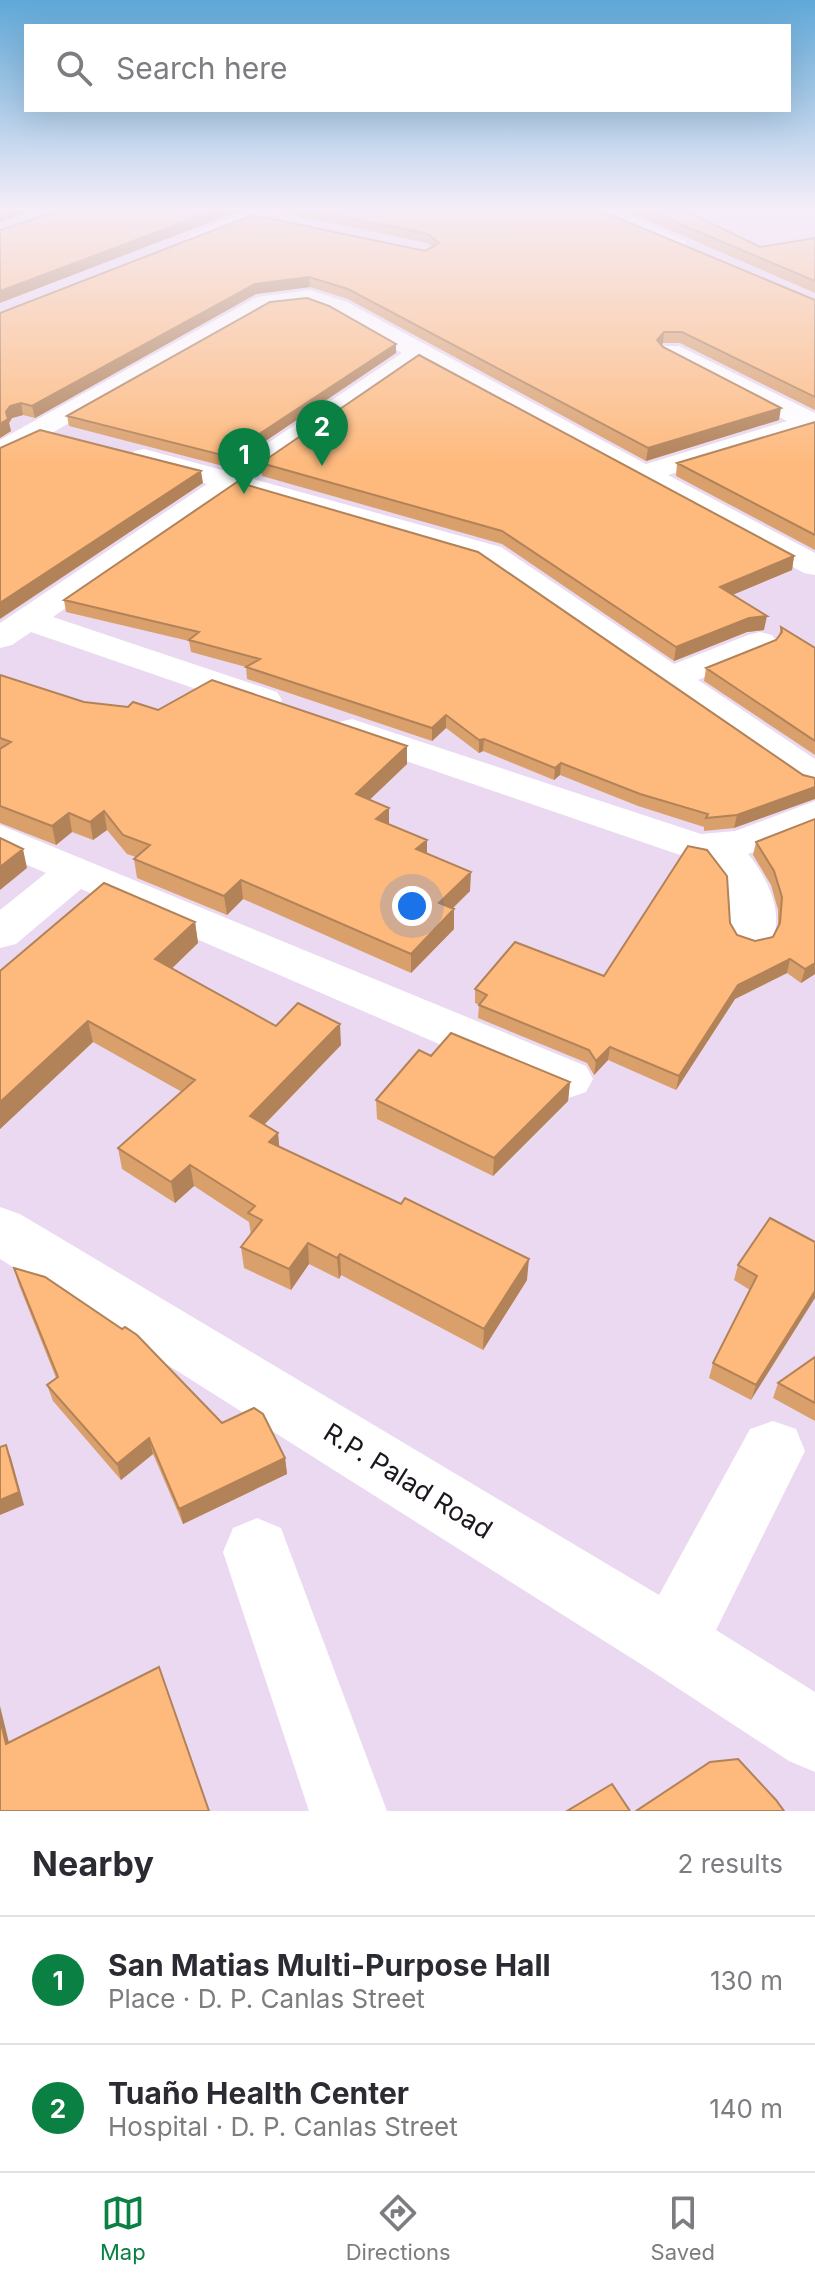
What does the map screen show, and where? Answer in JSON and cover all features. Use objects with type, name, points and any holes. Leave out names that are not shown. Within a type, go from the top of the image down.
[{"type":"street","points":[[0,451],[265,302],[288,297],[323,300],[815,566]]},
{"type":"street","points":[[671,351],[812,422]]},
{"type":"street","points":[[14,629],[418,353]]},
{"type":"street","points":[[0,420],[68,438]]},
{"type":"street","points":[[646,473],[812,422]]},
{"type":"street","points":[[112,449],[231,479],[490,554],[815,777]]},
{"type":"street","points":[[14,629],[311,716],[698,847],[719,849],[756,839],[815,813]]},
{"type":"street","points":[[669,679],[760,642]]},
{"type":"street","points":[[0,838],[568,1079]]},
{"type":"street","points":[[719,849],[742,872],[752,896],[753,936]]},
{"type":"street","points":[[0,933],[76,871]]},
{"type":"street","name":"R.P. Palad Road","points":[[0,1230],[672,1643],[815,1735]]},
{"type":"street","points":[[672,1643],[773,1451]]},
{"type":"street","points":[[257,1552],[348,1811]]},
{"type":"building","points":[[48,295],[236,295],[32,406],[21,403],[10,406],[6,412],[8,419],[0,424],[0,313]]},
{"type":"building","points":[[358,295],[802,295],[815,300],[815,397],[682,332],[664,332],[657,340],[663,347],[781,408],[648,448]]},
{"type":"building","points":[[307,298],[329,306],[396,344],[226,456],[67,416],[270,302]]},
{"type":"building","points":[[419,355],[794,556],[720,587],[767,616],[749,618],[676,647],[502,531],[261,463]]},
{"type":"building","points":[[815,422],[815,535],[677,463]]},
{"type":"building","points":[[40,430],[201,471],[0,603],[0,448]]},
{"type":"building","points":[[237,482],[478,552],[803,775],[815,778],[815,787],[737,815],[706,818],[708,814],[640,794],[561,763],[555,768],[484,739],[479,740],[446,715],[432,728],[246,667],[260,659],[189,640],[199,632],[64,600]]},
{"type":"building","points":[[781,627],[815,648],[815,741],[706,668],[776,640],[782,632]]},
{"type":"building","points":[[0,675],[84,702],[128,707],[133,702],[158,710],[212,680],[407,746],[356,794],[389,808],[376,819],[427,840],[416,849],[471,872],[439,903],[454,909],[411,954],[241,880],[224,896],[134,859],[150,845],[123,835],[104,811],[90,822],[69,813],[52,826],[0,806],[0,749],[11,742],[0,738]]},
{"type":"building","points":[[815,819],[815,963],[805,969],[790,959],[738,985],[679,1076],[610,1047],[596,1061],[589,1050],[479,1005],[487,995],[475,989],[515,942],[604,976],[688,846],[707,850],[727,876],[730,923],[737,935],[755,941],[773,937],[780,923],[782,897],[774,871],[756,842]]},
{"type":"building","points":[[0,838],[23,849],[0,867]]},
{"type":"building","points":[[104,883],[195,922],[155,959],[276,1026],[298,1003],[340,1024],[250,1116],[278,1133],[269,1142],[401,1204],[405,1198],[529,1259],[484,1329],[340,1254],[337,1258],[308,1243],[289,1269],[241,1247],[262,1220],[248,1213],[255,1206],[190,1165],[171,1182],[118,1148],[195,1080],[88,1021],[0,1102],[0,971]]},
{"type":"building","points":[[451,1033],[570,1082],[494,1158],[376,1100],[419,1050],[431,1056]]},
{"type":"building","points":[[770,1218],[815,1242],[815,1291],[756,1385],[713,1363],[757,1276],[738,1265]]},
{"type":"building","points":[[14,1268],[45,1277],[122,1329],[125,1327],[137,1335],[222,1423],[254,1408],[263,1414],[285,1458],[179,1509],[149,1438],[117,1464],[47,1385],[58,1377]]},
{"type":"building","points":[[815,1357],[815,1403],[778,1383]]},
{"type":"building","points":[[6,1445],[19,1492],[0,1500],[0,1447]]},
{"type":"building","points":[[159,1667],[209,1811],[0,1811],[0,1719],[6,1744]]},
{"type":"building","points":[[738,1759],[784,1811],[636,1811],[710,1762]]},
{"type":"building","points":[[612,1784],[630,1811],[567,1811]]},
{"type":"place","name":"Tuaño Health Center","points":[[322,466]]},
{"type":"place","name":"San Matias Multi-Purpose Hall","points":[[244,494]]}]
